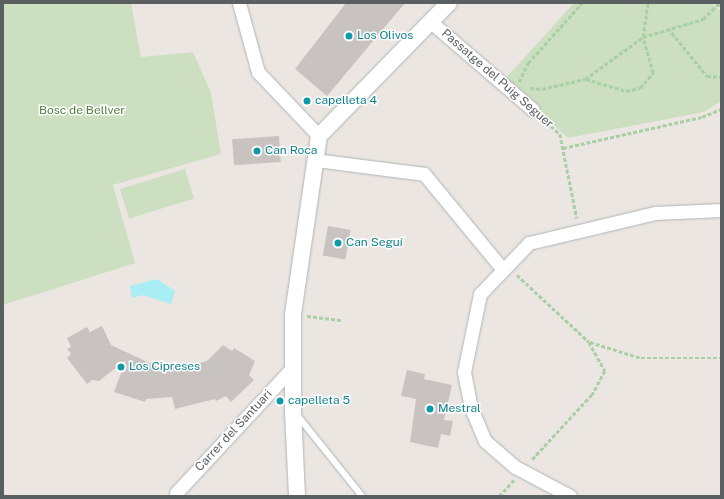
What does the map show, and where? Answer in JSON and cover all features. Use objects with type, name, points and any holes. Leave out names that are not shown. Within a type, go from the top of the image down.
[{"type":"street","points":[[239,3],[258,72],[319,136]]},
{"type":"street","points":[[297,496],[292,368],[293,314],[319,136],[432,23],[449,3]]},
{"type":"street","name":"Passatge del Puig Seguer","points":[[432,23],[512,88],[533,110]]},
{"type":"street","points":[[315,160],[424,174],[505,268]]},
{"type":"street","points":[[570,496],[522,471],[485,441],[471,408],[464,372],[480,294],[529,243],[655,213],[721,210]]},
{"type":"street","name":"Carrer del Santuari","points":[[176,493],[292,368]]},
{"type":"lane","points":[[293,410],[362,496]]},
{"type":"path","points":[[512,88],[528,63],[582,3]]},
{"type":"path","points":[[585,79],[626,91],[640,88],[654,73],[643,37],[648,3]]},
{"type":"path","points":[[512,88],[542,89],[585,79],[643,37],[668,28],[687,26],[703,19],[719,4]]},
{"type":"path","points":[[668,28],[708,76],[721,77]]},
{"type":"path","points":[[563,148],[702,117],[721,109]]},
{"type":"path","name":"Passatge del Puig Seguer","points":[[533,110],[560,134],[580,231]]},
{"type":"path","points":[[499,496],[592,394],[604,371],[589,342],[505,268]]},
{"type":"path","points":[[293,314],[342,320]]},
{"type":"path","points":[[589,342],[641,358],[721,358]]},
{"type":"green space","name":"Bosc de Bellver","points":[[3,3],[131,3],[141,57],[193,52],[211,93],[221,154],[113,185],[135,263],[3,305]]},
{"type":"green space","points":[[574,3],[711,3],[721,11],[721,101],[704,112],[568,138],[504,80]]},
{"type":"green space","points":[[185,169],[194,199],[129,219],[120,189]]},
{"type":"water","points":[[157,279],[175,291],[171,304],[143,295],[132,298],[130,286]]},
{"type":"building","name":"Los Olivos","points":[[346,3],[405,3],[327,96],[295,69]]},
{"type":"building","name":"Can Roca","points":[[279,136],[281,162],[234,165],[232,139]]},
{"type":"building","name":"Can Seguí","points":[[328,226],[351,230],[345,260],[323,256]]},
{"type":"building","name":"Los Cipreses","points":[[102,326],[111,345],[158,367],[177,368],[193,365],[207,361],[223,345],[232,351],[234,348],[255,361],[249,375],[254,380],[231,402],[226,396],[216,401],[215,399],[175,409],[172,397],[146,399],[145,402],[114,392],[126,360],[99,381],[92,380],[87,384],[67,358],[71,354],[67,349],[71,347],[67,338],[87,327],[90,332]]},
{"type":"building","name":"Mestral","points":[[407,370],[425,374],[424,379],[452,385],[444,420],[453,421],[450,436],[441,434],[438,448],[410,442],[416,399],[401,396]]},
{"type":"place","name":"Los Olivos","points":[[349,36]]},
{"type":"place","name":"capelleta 4","points":[[307,101]]},
{"type":"place","name":"Can Roca","points":[[257,151]]},
{"type":"place","name":"Can Seguí","points":[[338,243]]},
{"type":"place","name":"Los Cipreses","points":[[121,367]]},
{"type":"place","name":"capelleta 5","points":[[280,401]]},
{"type":"place","name":"Mestral","points":[[430,409]]}]
